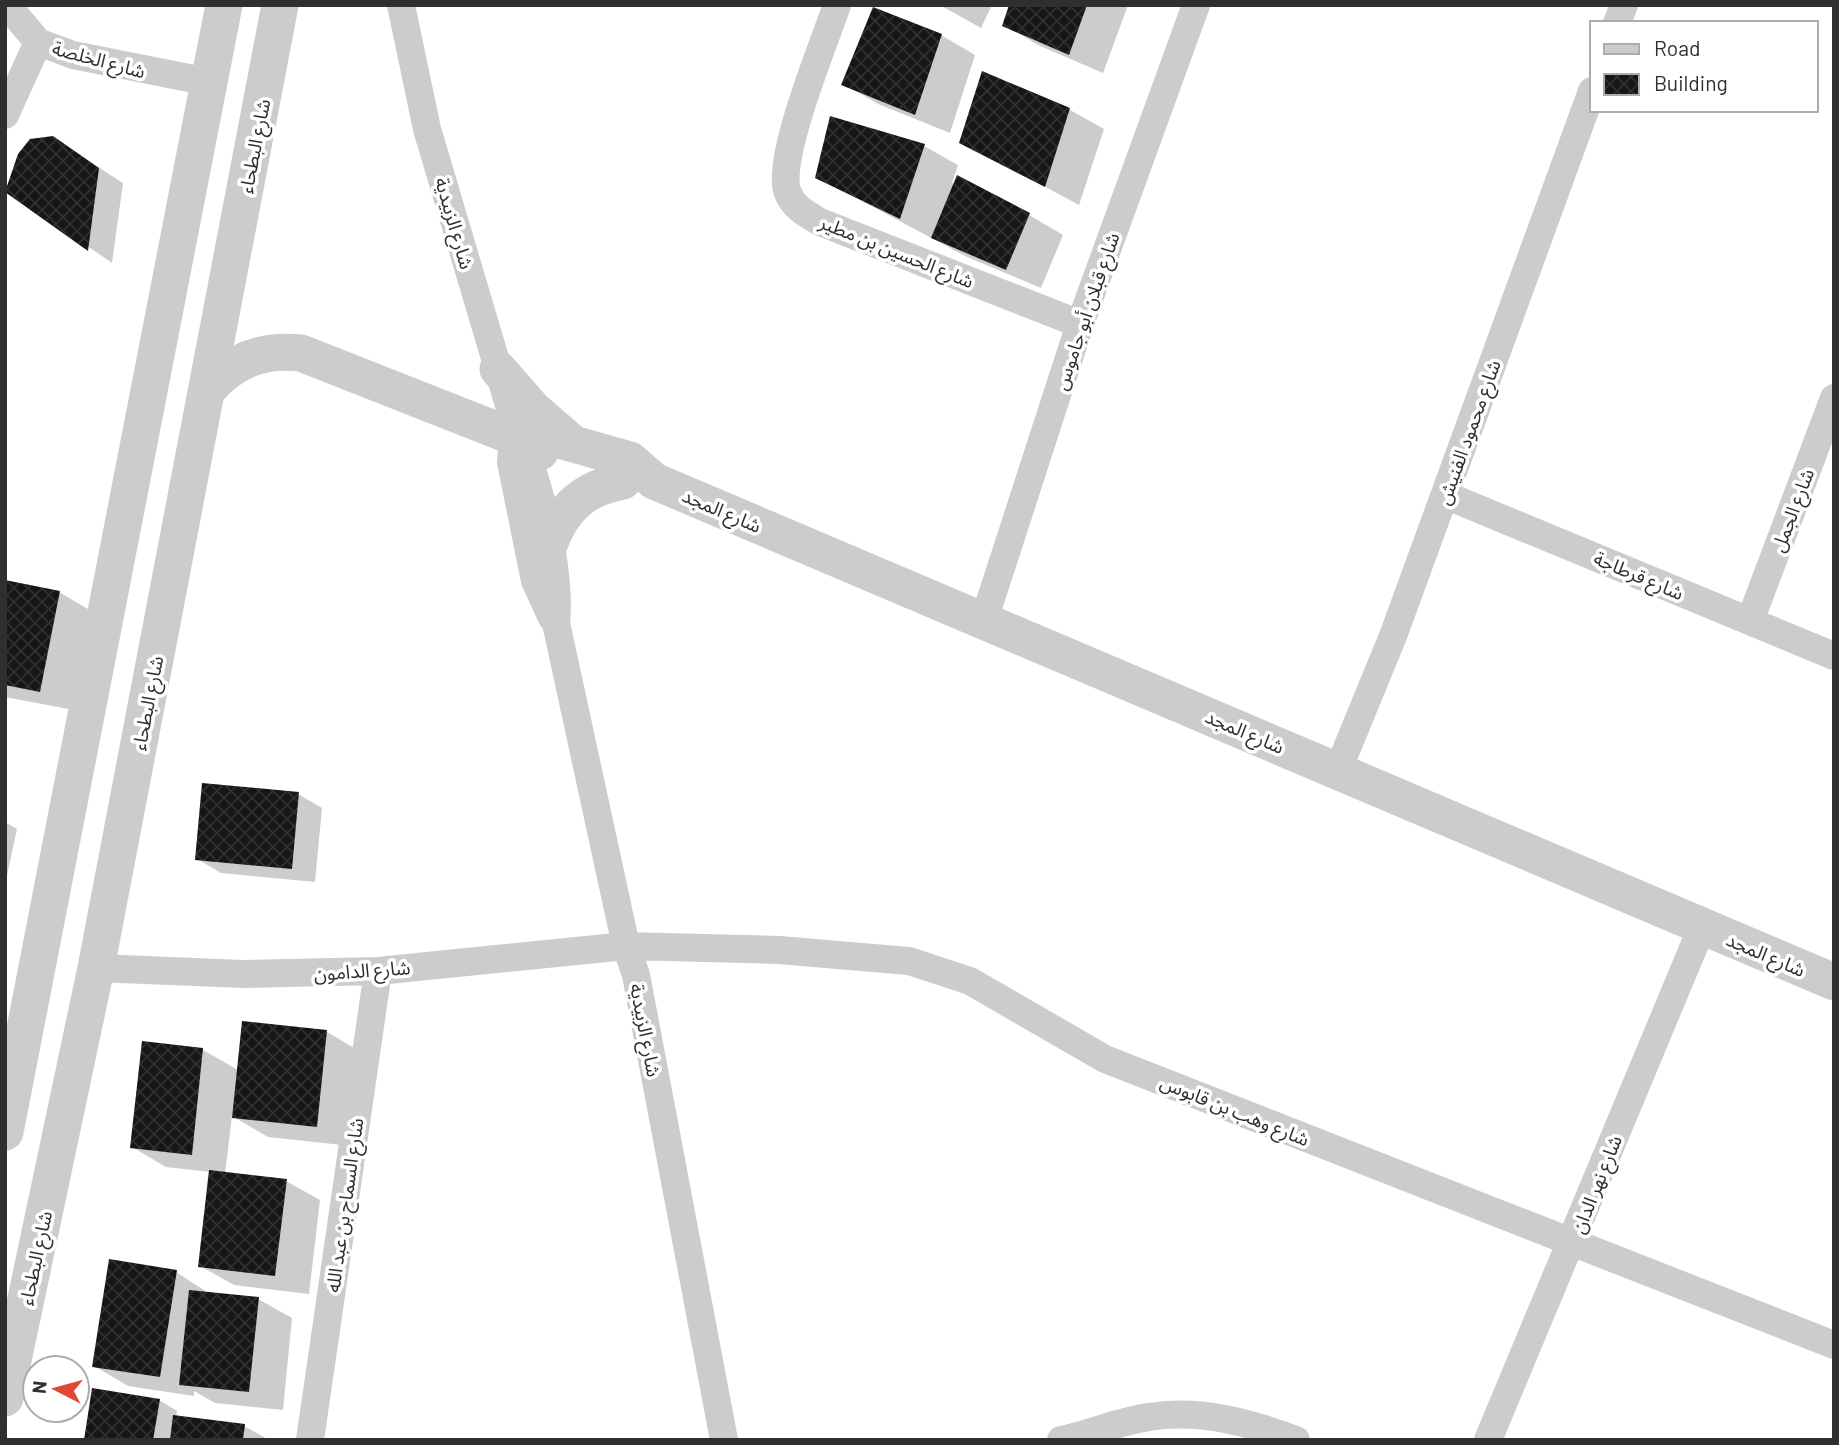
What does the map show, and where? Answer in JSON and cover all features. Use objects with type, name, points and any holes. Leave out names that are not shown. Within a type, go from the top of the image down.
[{"type":"street","name":"شارع الخلصة","points":[[7,5],[38,42],[100,62],[209,82]]},
{"type":"street","points":[[5,1132],[224,5]]},
{"type":"street","name":"شارع البطحاء","points":[[5,1398],[96,968],[280,5]]},
{"type":"street","name":"شارع الزبيدية","points":[[401,5],[427,129],[519,439],[532,469],[557,593],[556,623],[626,946],[636,975],[724,1440]]},
{"type":"street","name":"شارع الحسين بن مطير","points":[[837,5],[789,146],[784,172],[787,192],[797,208],[820,222],[1080,324]]},
{"type":"street","name":"شارع قبلان أبو جاموس","points":[[984,621],[1080,324],[1195,5]]},
{"type":"street","points":[[5,115],[38,42]]},
{"type":"street","name":"شارع محمود الفنيش","points":[[1338,770],[1393,636],[1590,96]]},
{"type":"street","name":"شارع المجد","points":[[207,390],[238,361],[279,351],[301,353],[519,439],[536,450],[639,481],[984,621],[1834,982]]},
{"type":"street","points":[[498,369],[533,408],[573,444]]},
{"type":"street","name":"شارع الجمل","points":[[1750,621],[1834,398]]},
{"type":"street","name":"شارع المجد","points":[[519,439],[531,433],[630,460],[639,481]]},
{"type":"street","name":"شارع الزبيدية","points":[[519,439],[512,450],[511,462],[535,581],[546,611],[556,623]]},
{"type":"street","points":[[549,545],[556,525],[583,494],[602,485],[639,481]]},
{"type":"street","name":"شارع قرطاجة","points":[[1445,495],[1834,656]]},
{"type":"street","name":"شارع نهر الدان","points":[[1488,1440],[1702,927]]},
{"type":"street","name":"شارع الدامون","points":[[96,968],[270,974],[378,971],[626,946]]},
{"type":"street","name":"شارع وهب بن قابوس","points":[[626,946],[779,950],[909,961],[970,981],[1105,1059],[1834,1345]]},
{"type":"street","points":[[40,958],[96,968]]},
{"type":"street","name":"شارع السماح بن عبد الله","points":[[310,1440],[378,971]]},
{"type":"street","points":[[1070,1439],[1148,1417],[1181,1414],[1223,1417],[1296,1440]]},
{"type":"building","points":[[1009,5],[1087,5],[1069,55],[1002,26]]},
{"type":"building","points":[[873,7],[942,34],[915,115],[841,85]]},
{"type":"building","points":[[982,71],[1070,108],[1045,187],[959,143]]},
{"type":"building","points":[[830,116],[925,144],[900,219],[815,178]]},
{"type":"building","points":[[53,136],[99,168],[88,251],[5,192],[18,154],[30,139]]},
{"type":"building","points":[[957,175],[1030,213],[1006,270],[931,238]]},
{"type":"building","points":[[5,580],[60,591],[40,692],[5,685]]},
{"type":"building","points":[[202,783],[299,792],[292,869],[195,860]]},
{"type":"building","points":[[242,1021],[327,1030],[317,1127],[232,1118]]},
{"type":"building","points":[[142,1041],[203,1048],[192,1155],[130,1148]]},
{"type":"building","points":[[209,1170],[287,1179],[275,1276],[198,1267]]},
{"type":"building","points":[[109,1259],[177,1270],[160,1377],[92,1367]]},
{"type":"building","points":[[189,1290],[259,1297],[249,1392],[179,1385]]},
{"type":"building","points":[[92,1388],[160,1399],[153,1440],[84,1440],[86,1424],[91,1424]]},
{"type":"building","points":[[173,1415],[245,1424],[243,1440],[170,1440]]}]
